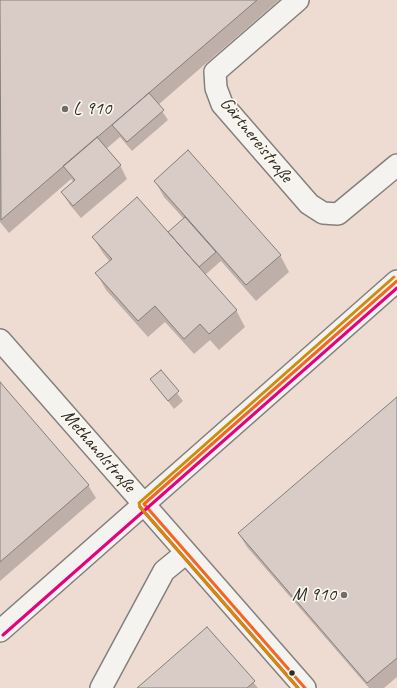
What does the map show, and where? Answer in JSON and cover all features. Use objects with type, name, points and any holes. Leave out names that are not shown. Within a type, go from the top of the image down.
[{"type":"street","name":"Gärtnereistraße","points":[[298,0],[215,72],[216,88],[222,104],[309,204],[323,213],[338,214],[397,165]]},
{"type":"street","points":[[0,631],[397,281]]},
{"type":"street","name":"Methanolstraße","points":[[0,340],[305,688]]},
{"type":"street","points":[[100,688],[164,571],[186,552]]},
{"type":"shaded area","points":[[0,0],[397,0],[397,688],[0,688]]},
{"type":"building","name":"L 910","points":[[0,0],[257,0],[1,220]]},
{"type":"building","points":[[149,93],[164,110],[127,142],[112,125]]},
{"type":"building","points":[[97,137],[121,165],[73,206],[61,192],[75,180],[63,166]]},
{"type":"building","points":[[188,150],[281,255],[246,285],[154,181]]},
{"type":"building","points":[[137,197],[237,310],[209,334],[200,324],[184,339],[155,306],[138,321],[95,273],[112,259],[92,237]]},
{"type":"building","points":[[185,217],[216,252],[199,267],[168,232]]},
{"type":"building","points":[[161,370],[179,391],[168,401],[150,379]]},
{"type":"building","points":[[0,382],[89,485],[0,562]]},
{"type":"building","name":"M 910","points":[[397,397],[397,658],[367,683],[238,533]]},
{"type":"building","points":[[207,627],[255,681],[247,688],[137,688]]},
{"type":"transit line","points":[[298,688],[140,507],[139,503],[394,277]]},
{"type":"transit line","points":[[144,504],[397,281]]},
{"type":"transit line","points":[[3,635],[397,288]]},
{"type":"transit line","points":[[144,504],[305,688]]},
{"type":"transit line","points":[[140,507],[298,688]]},
{"type":"place","name":"L 910","points":[[65,109]]},
{"type":"place","name":"M 910","points":[[344,595]]}]
